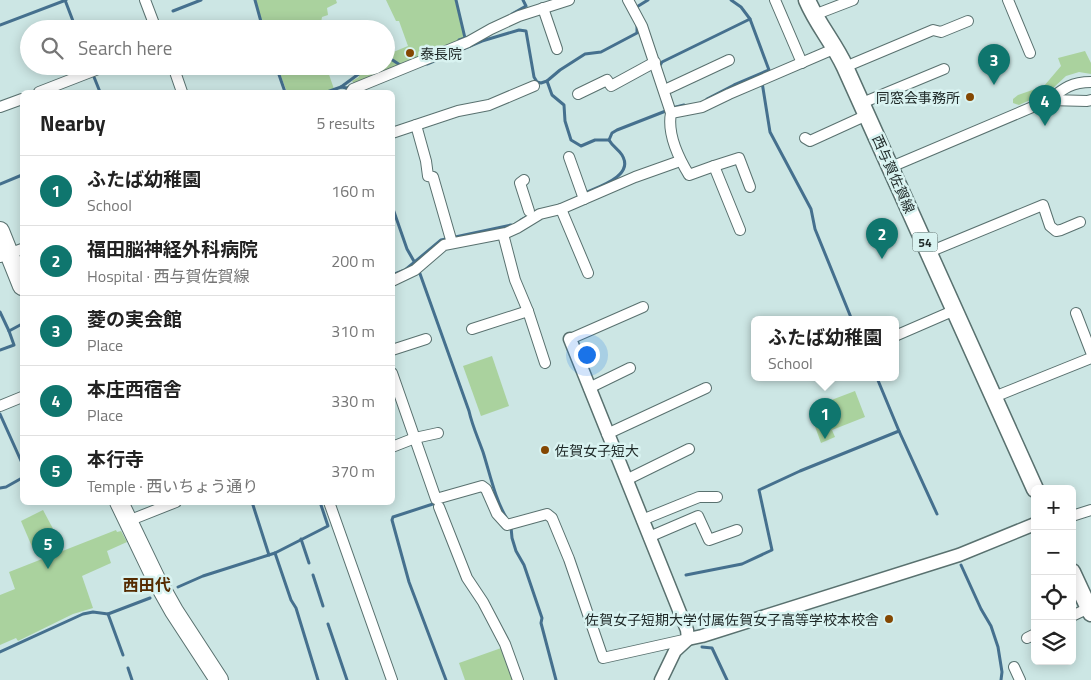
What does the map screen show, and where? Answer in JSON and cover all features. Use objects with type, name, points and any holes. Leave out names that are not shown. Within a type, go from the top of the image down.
[{"type":"highway","points":[[0,231],[11,253],[20,280]]},
{"type":"highway","points":[[120,505],[174,611],[218,680]]},
{"type":"main road","name":"西与賀佐賀線","points":[[807,0],[814,16],[836,48],[845,67],[1033,485]]},
{"type":"main road","points":[[1073,575],[1090,610]]},
{"type":"street","points":[[145,0],[153,20]]},
{"type":"street","points":[[395,72],[468,42],[499,25],[569,0]]},
{"type":"street","points":[[775,0],[802,63]]},
{"type":"street","points":[[814,16],[852,0]]},
{"type":"street","points":[[1008,0],[1030,53]]},
{"type":"street","points":[[632,6],[642,26],[670,110],[670,131],[680,161],[689,175],[739,158],[750,186]]},
{"type":"street","points":[[543,8],[557,49]]},
{"type":"street","points":[[845,67],[933,30],[941,32],[968,21]]},
{"type":"street","points":[[670,110],[702,107],[836,48]]},
{"type":"street","points":[[668,88],[729,60]]},
{"type":"street","points":[[578,94],[607,80],[611,86],[655,62]]},
{"type":"street","points":[[805,138],[810,141],[864,109],[944,69]]},
{"type":"street","points":[[44,90],[83,75]]},
{"type":"street","points":[[175,75],[181,90]]},
{"type":"street","points":[[352,90],[387,75]]},
{"type":"street","points":[[890,167],[1049,100],[1066,86],[1080,82],[1091,82]]},
{"type":"street","points":[[395,132],[458,112],[489,105],[534,86]]},
{"type":"street","points":[[0,107],[20,100]]},
{"type":"street","points":[[1049,100],[1091,100]]},
{"type":"street","points":[[416,125],[428,176],[434,177],[451,239]]},
{"type":"street","points":[[569,157],[583,195]]},
{"type":"street","points":[[395,279],[417,268],[451,239],[503,234],[540,214],[561,209],[583,195],[680,161]]},
{"type":"street","points":[[714,166],[740,230]]},
{"type":"street","points":[[524,180],[520,183],[529,212]]},
{"type":"street","points":[[929,252],[1043,205],[1050,226],[1056,231],[1080,222]]},
{"type":"street","points":[[561,209],[588,273]]},
{"type":"street","points":[[503,234],[515,280],[528,311],[545,363]]},
{"type":"street","points":[[643,307],[570,339],[687,630],[688,638]]},
{"type":"street","points":[[899,334],[955,310]]},
{"type":"street","points":[[472,329],[528,311]]},
{"type":"street","points":[[1076,313],[1091,352]]},
{"type":"street","points":[[395,349],[426,339]]},
{"type":"street","points":[[994,397],[1091,358]]},
{"type":"street","points":[[589,388],[630,368]]},
{"type":"street","points":[[395,381],[436,499],[484,488],[497,514],[509,525],[547,514],[552,518],[575,576],[603,658],[702,636],[959,555],[1031,526]]},
{"type":"street","points":[[608,434],[706,388]]},
{"type":"street","points":[[0,406],[20,398]]},
{"type":"street","points":[[395,446],[415,438],[438,433]]},
{"type":"street","points":[[626,480],[689,449]]},
{"type":"street","points":[[642,520],[699,497],[717,497]]},
{"type":"street","points":[[128,521],[168,505]]},
{"type":"street","points":[[330,505],[392,680]]},
{"type":"street","points":[[439,507],[468,578],[505,644],[518,680]]},
{"type":"street","points":[[1076,515],[1091,510]]},
{"type":"street","points":[[649,537],[698,516],[709,540],[736,530]]},
{"type":"street","points":[[1076,615],[1090,610]]},
{"type":"street","points":[[661,680],[675,650],[688,638]]},
{"type":"street","points":[[1014,666],[1020,680]]},
{"type":"green space","points":[[256,0],[336,0],[337,3],[327,8],[328,15],[322,17],[322,20],[262,20]]},
{"type":"green space","points":[[386,0],[455,0],[465,40],[395,69],[395,51],[408,46],[399,21],[396,21]]},
{"type":"green space","points":[[1085,51],[1091,63],[1091,74],[1079,72],[1066,76],[1050,91],[1019,105],[1013,103],[1013,99],[1018,95],[1044,86],[1061,66],[1058,58]]},
{"type":"green space","points":[[280,75],[329,75],[334,89],[331,90],[286,90]]},
{"type":"green space","points":[[358,75],[379,75],[355,85],[352,81],[359,77]]},
{"type":"green space","points":[[492,356],[509,406],[481,416],[463,366]]},
{"type":"green space","points":[[855,391],[865,417],[832,430],[835,437],[821,443],[813,421],[821,404]]},
{"type":"green space","points":[[43,510],[59,540],[39,549],[33,549],[21,521]]},
{"type":"green space","points":[[116,530],[117,532],[121,531],[127,542],[107,551],[111,563],[82,576],[93,608],[73,614],[18,641],[16,638],[0,645],[0,595],[15,589],[9,572]]},
{"type":"green space","points":[[504,647],[516,680],[465,680],[459,663]]},
{"type":"waterway","points":[[65,0],[73,20]]},
{"type":"waterway","points":[[0,25],[66,0]]},
{"type":"waterway","points":[[173,11],[201,0]]},
{"type":"waterway","points":[[255,0],[261,20]]},
{"type":"waterway","points":[[456,0],[465,38],[459,40]]},
{"type":"waterway","points":[[512,14],[526,6],[523,0]]},
{"type":"waterway","points":[[635,8],[648,0]]},
{"type":"waterway","points":[[707,99],[769,70],[750,19],[741,7],[731,0]]},
{"type":"waterway","points":[[659,67],[662,62],[750,19]]},
{"type":"waterway","points":[[427,64],[482,41],[519,30],[526,31],[534,77],[537,82],[541,83],[547,81],[585,54],[601,52],[637,33],[637,25]]},
{"type":"waterway","points":[[395,62],[400,65]]},
{"type":"waterway","points":[[279,75],[284,90]]},
{"type":"waterway","points":[[341,87],[357,75]]},
{"type":"waterway","points":[[94,77],[99,90]]},
{"type":"waterway","points":[[547,81],[552,95],[564,105],[565,121],[571,140],[581,146],[595,140],[609,140]]},
{"type":"waterway","points":[[762,82],[770,132],[811,209],[815,229],[850,316]]},
{"type":"waterway","points":[[333,90],[352,86]]},
{"type":"waterway","points":[[585,193],[613,180],[624,169],[625,162],[622,155],[609,140],[612,133],[684,105]]},
{"type":"waterway","points":[[0,184],[20,176]]},
{"type":"waterway","points":[[521,220],[539,210]]},
{"type":"waterway","points":[[395,215],[407,249],[415,263]]},
{"type":"waterway","points":[[395,274],[405,270],[441,240],[511,225]]},
{"type":"waterway","points":[[419,271],[469,411],[496,495],[507,519]]},
{"type":"waterway","points":[[0,312],[9,331]]},
{"type":"waterway","points":[[0,350],[14,345],[9,331],[20,325]]},
{"type":"waterway","points":[[878,381],[937,514]]},
{"type":"waterway","points":[[0,414],[20,459]]},
{"type":"waterway","points":[[686,575],[742,564],[772,550],[759,490],[800,471],[899,431]]},
{"type":"waterway","points":[[0,488],[6,487],[20,479]]},
{"type":"waterway","points":[[436,503],[393,517],[392,520],[409,582],[446,680]]},
{"type":"waterway","points":[[253,505],[269,555]]},
{"type":"waterway","points":[[178,587],[203,576],[275,553],[328,526],[321,505]]},
{"type":"waterway","points":[[511,527],[516,551],[524,565],[542,618],[541,623],[556,680]]},
{"type":"waterway","points":[[301,539],[309,563]]},
{"type":"waterway","points":[[275,553],[291,600],[296,608],[318,680]]},
{"type":"waterway","points":[[961,565],[991,626],[998,647],[1002,672],[1001,680]]},
{"type":"waterway","points":[[313,575],[323,606]]},
{"type":"waterway","points":[[0,652],[83,614],[93,612],[108,614],[150,598]]},
{"type":"waterway","points":[[108,614],[123,655]]},
{"type":"waterway","points":[[328,624],[347,680]]},
{"type":"waterway","points":[[702,647],[712,648],[727,680]]},
{"type":"waterway","points":[[128,668],[132,680]]},
{"type":"place","name":"泰長院","points":[[410,53]]},
{"type":"place","name":"菱の実会館","points":[[994,85]]},
{"type":"place","name":"同窓会事務所","points":[[970,97]]},
{"type":"place","name":"本庄西宿舎","points":[[1045,126]]},
{"type":"place","name":"福田脳神経外科病院","points":[[882,259]]},
{"type":"place","name":"ふたば幼稚園","points":[[825,439]]},
{"type":"place","name":"佐賀女子短大","points":[[545,450]]},
{"type":"place","name":"本行寺","points":[[48,569]]},
{"type":"place","name":"佐賀女子短期大学付属佐賀女子高等学校本校舎","points":[[889,619]]},
{"type":"district","name":"西田代","points":[[147,585]]}]
